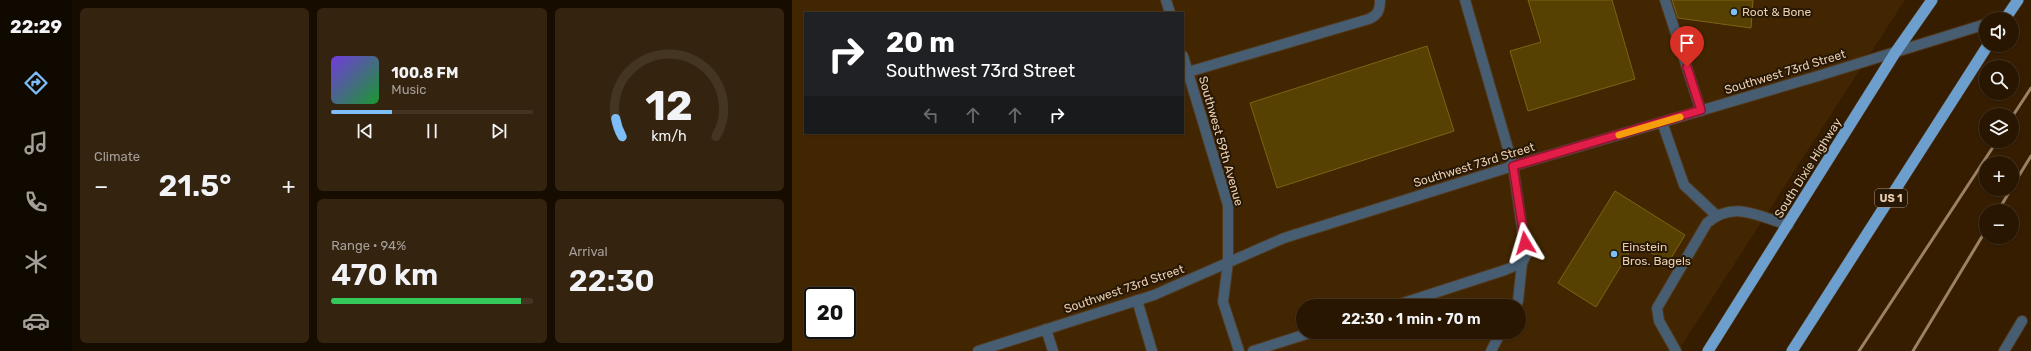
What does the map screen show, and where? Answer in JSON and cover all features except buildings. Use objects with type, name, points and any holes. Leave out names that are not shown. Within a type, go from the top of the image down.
[{"type":"highway","name":"South Dixie Highway","points":[[1708,351],[1895,53],[1932,0]]},
{"type":"highway","points":[[2009,12],[2018,0]]},
{"type":"highway","name":"US 1","points":[[1792,351],[1984,52]]},
{"type":"street","points":[[1166,0],[1170,12]]},
{"type":"street","points":[[1188,72],[1369,19],[1376,16],[1380,8],[1380,0]]},
{"type":"street","points":[[1465,0],[1513,166],[1526,255],[1522,263],[1518,299]]},
{"type":"street","points":[[1665,0],[1701,110]]},
{"type":"street","name":"Southwest 73rd Street","points":[[978,351],[1176,286],[1284,238],[1513,166],[1895,53],[1979,26]]},
{"type":"street","name":"Southwest 59th Avenue","points":[[1184,59],[1228,205],[1228,262],[1223,302],[1239,351]]},
{"type":"street","points":[[1662,122],[1684,185],[1716,215]]},
{"type":"street","points":[[1676,351],[1659,321],[1657,308],[1707,223],[1716,215],[1736,210],[1788,225]]},
{"type":"street","points":[[1415,299],[1522,263]]},
{"type":"street","points":[[1137,300],[1152,351]]},
{"type":"street","points":[[2004,351],[2022,321]]},
{"type":"street","points":[[1046,329],[1053,351]]},
{"type":"street","points":[[1253,351],[1296,337]]},
{"type":"street","points":[[1491,351],[1497,339]]},
{"type":"shaded area","points":[[792,0],[1905,0],[1678,351],[792,351]]},
{"type":"railway","points":[[2018,108],[2031,88]]},
{"type":"railway","points":[[1859,351],[1992,148]]},
{"type":"railway","points":[[2019,176],[2031,156]]},
{"type":"railway","points":[[2002,204],[2007,196]]},
{"type":"railway","points":[[1913,351],[1979,242]]},
{"type":"slow traffic","points":[[1619,135],[1680,117]]},
{"type":"place","name":"Root & Bone","points":[[1734,12]]},
{"type":"place","name":"Einstein Bros. Bagels","points":[[1614,254]]},
{"type":"route","points":[[1525,243],[1513,166],[1701,110],[1687,67]]}]
